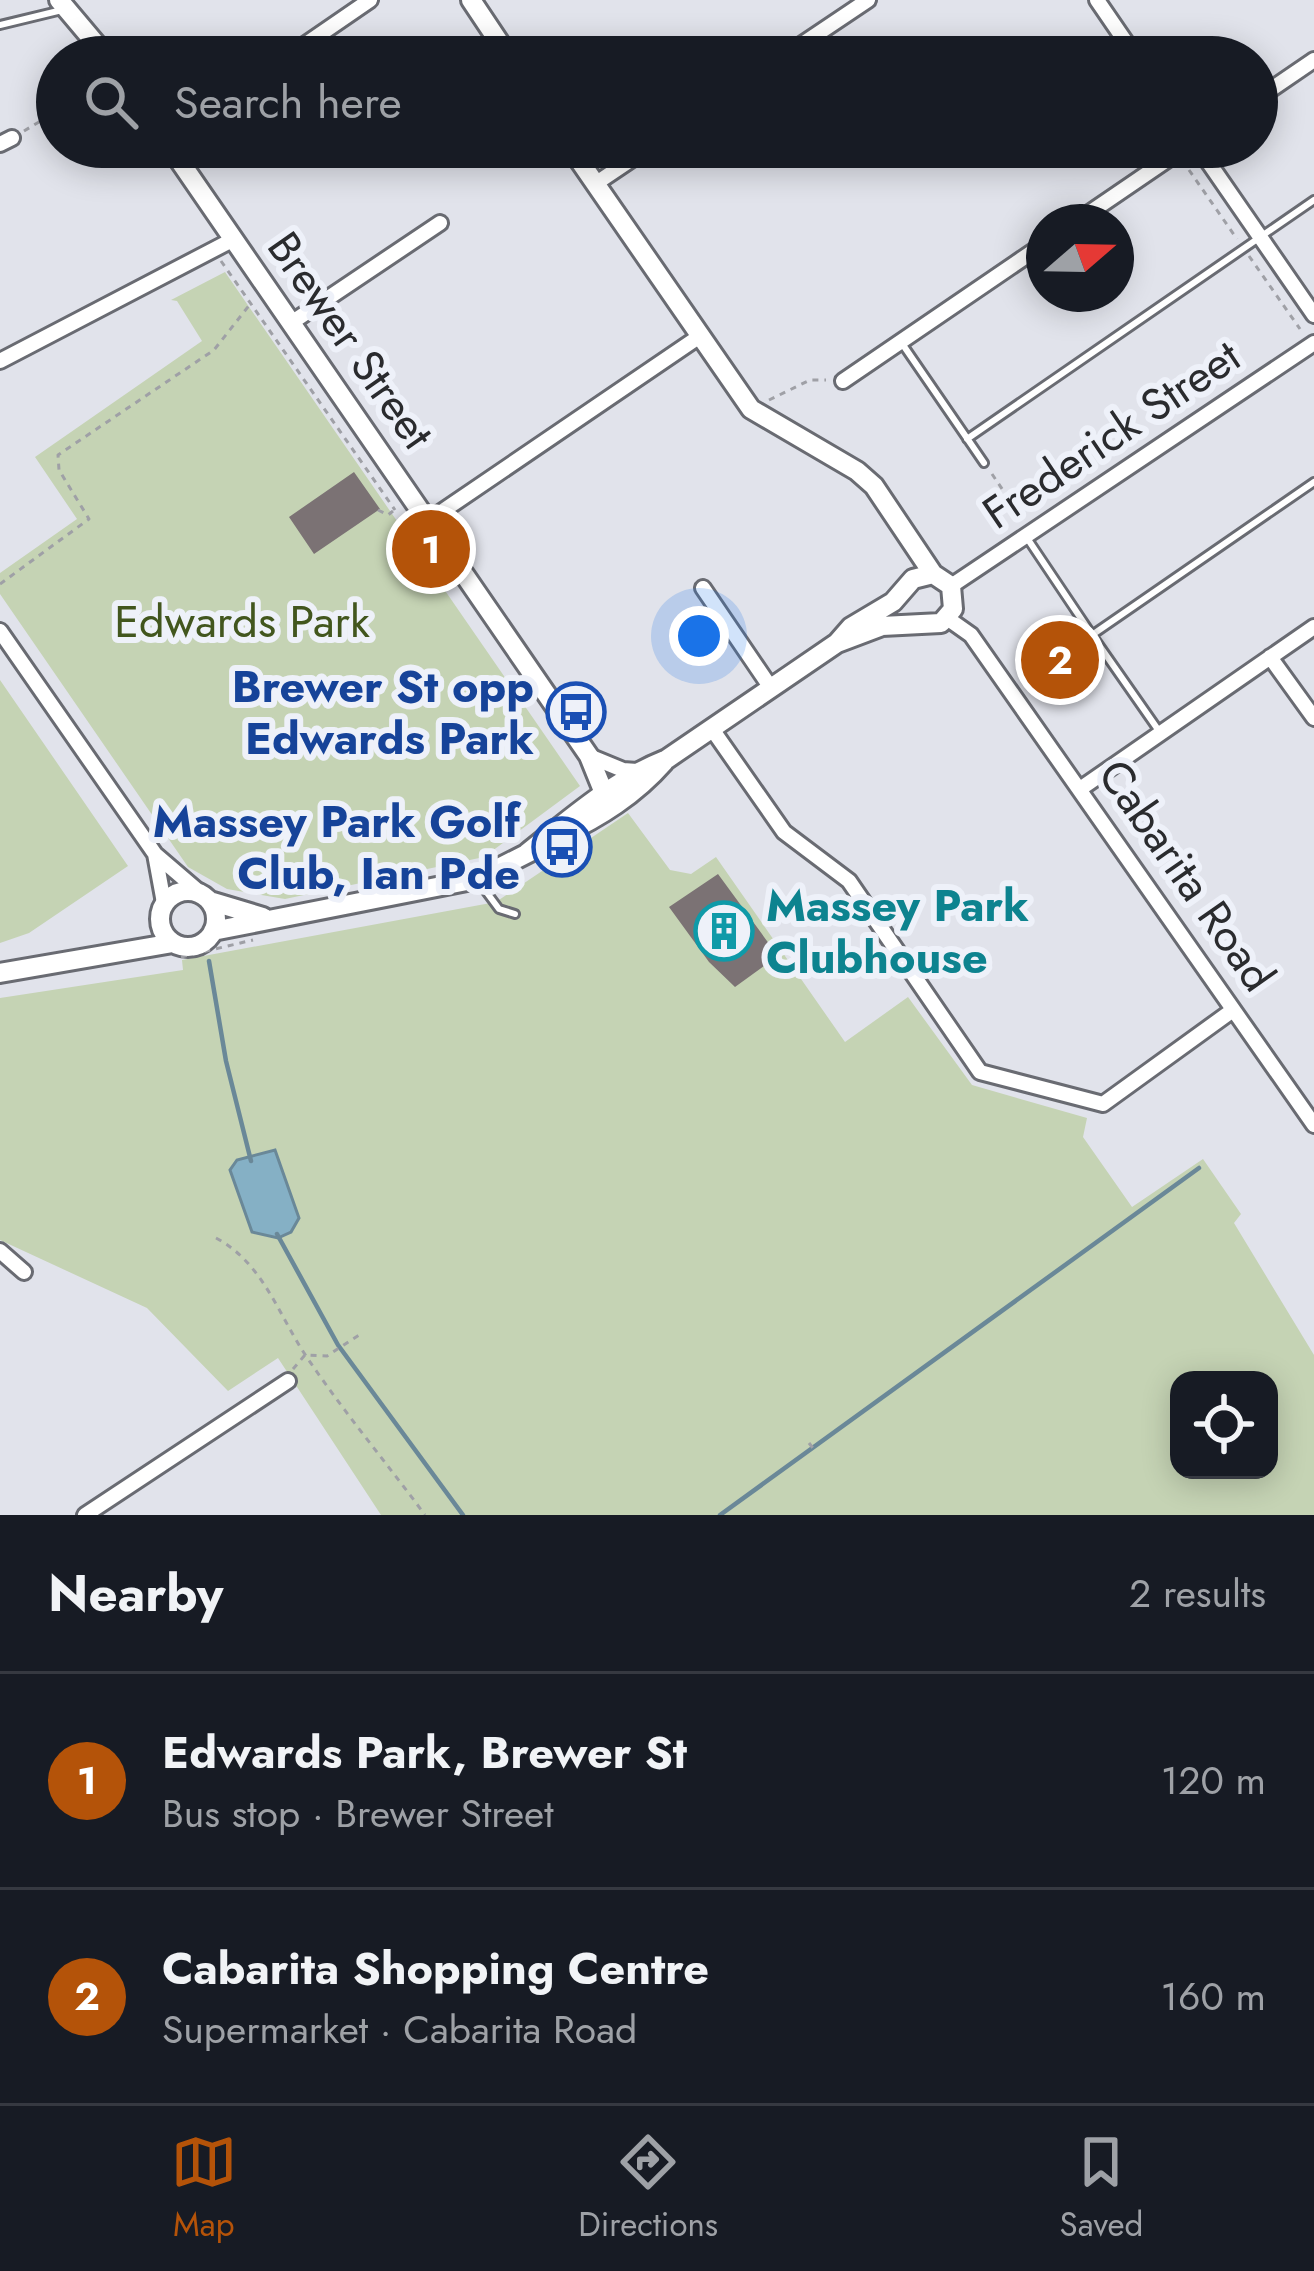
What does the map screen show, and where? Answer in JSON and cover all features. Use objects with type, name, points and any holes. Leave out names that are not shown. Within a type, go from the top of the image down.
[{"type":"main road","points":[[473,1],[496,36]]},
{"type":"main road","points":[[62,4],[89,36]]},
{"type":"main road","name":"Brewer Street","points":[[185,168],[589,757],[621,787]]},
{"type":"main road","points":[[0,973],[119,950],[173,951],[200,944],[213,931],[477,879],[527,853],[837,643],[882,626],[935,625],[947,618],[955,603],[951,586],[933,574],[874,486],[856,470],[751,409],[584,168]]},
{"type":"main road","points":[[837,643],[918,577],[933,574]]},
{"type":"main road","points":[[905,591],[904,607],[921,625]]},
{"type":"main road","points":[[119,950],[187,890],[267,919]]},
{"type":"main road","points":[[207,898],[216,915],[213,931]]},
{"type":"main road","points":[[162,912],[173,951]]},
{"type":"street","points":[[318,36],[370,0]]},
{"type":"street","points":[[814,36],[868,0]]},
{"type":"street","points":[[1097,0],[1122,36]]},
{"type":"street","points":[[1278,85],[1314,60]]},
{"type":"street","points":[[595,184],[619,168]]},
{"type":"street","points":[[1102,204],[1155,168]]},
{"type":"street","points":[[1213,168],[1314,315]]},
{"type":"street","points":[[292,323],[440,223]]},
{"type":"street","points":[[0,361],[234,239]]},
{"type":"street","points":[[843,381],[1026,256]]},
{"type":"street","points":[[428,521],[700,336]]},
{"type":"street","name":"Frederick Street","points":[[951,586],[1314,343]]},
{"type":"street","points":[[703,588],[771,688]]},
{"type":"street","name":"Cabarita Road","points":[[947,618],[971,635],[1314,1125]]},
{"type":"street","points":[[1080,789],[1314,627]]},
{"type":"street","points":[[0,631],[155,854],[207,898]]},
{"type":"street","points":[[1270,657],[1314,718]]},
{"type":"street","points":[[712,729],[784,832],[849,881],[980,1072],[1102,1104],[1233,1010]]},
{"type":"street","points":[[589,757],[621,787]]},
{"type":"street","points":[[155,854],[162,912]]},
{"type":"street","points":[[0,1251],[24,1272]]},
{"type":"street","points":[[85,1515],[288,1382]]},
{"type":"lane","points":[[0,26],[62,4]]},
{"type":"lane","points":[[967,439],[1314,200]]},
{"type":"lane","points":[[901,342],[984,463]]},
{"type":"lane","points":[[1092,635],[1314,482]]},
{"type":"lane","points":[[1027,538],[1161,734]]},
{"type":"lane","points":[[477,879],[499,910],[514,914]]},
{"type":"path","points":[[6,141],[36,123]]},
{"type":"path","points":[[213,250],[395,511],[388,515],[378,510]]},
{"type":"path","points":[[0,584],[89,519],[59,470],[58,455],[214,350],[251,303]]},
{"type":"path","points":[[755,401],[777,400],[810,380],[843,381]]},
{"type":"path","points":[[984,463],[1021,517]]},
{"type":"path","points":[[173,951],[250,942],[267,919]]},
{"type":"path","points":[[216,1238],[230,1245],[261,1277],[305,1355],[425,1515]]},
{"type":"path","points":[[288,1382],[305,1355],[327,1356],[362,1333]]},
{"type":"path","points":[[809,1443],[816,1452]]},
{"type":"green space","name":"Edwards Park","points":[[225,272],[580,786],[484,857],[285,899],[227,889],[188,867],[0,594],[0,573],[77,519],[35,457],[202,341],[177,301],[171,300]]},
{"type":"green space","points":[[0,680],[128,866],[29,933],[0,943]]},
{"type":"green space","points":[[628,813],[670,870],[691,874],[716,857],[845,1042],[908,997],[972,1085],[1087,1118],[1083,1137],[1132,1207],[1203,1159],[1241,1214],[1234,1223],[1314,1355],[1314,1515],[381,1515],[278,1358],[228,1391],[147,1308],[0,1240],[0,998],[183,970],[182,960],[496,902]]},
{"type":"water","points":[[275,1150],[299,1218],[291,1232],[278,1238],[252,1232],[230,1170],[237,1160]]},
{"type":"building","points":[[354,472],[380,509],[314,554],[289,517]]},
{"type":"building","name":"Massey Park Clubhouse","points":[[718,874],[778,956],[735,987],[709,962],[669,907]]},
{"type":"waterway","points":[[209,961],[226,1061],[251,1161]]},
{"type":"waterway","points":[[720,1515],[1199,1168]]},
{"type":"waterway","points":[[277,1234],[338,1345],[463,1515]]},
{"type":"place","name":"Edwards Park, Brewer St","points":[[431,549]]},
{"type":"place","name":"Cabarita Shopping Centre","points":[[1060,660]]},
{"type":"place","name":"Brewer St opp Edwards Park","points":[[576,712]]},
{"type":"place","name":"Massey Park Golf Club, Ian Pde","points":[[562,847]]},
{"type":"place","name":"Massey Park Clubhouse","points":[[724,931]]}]
